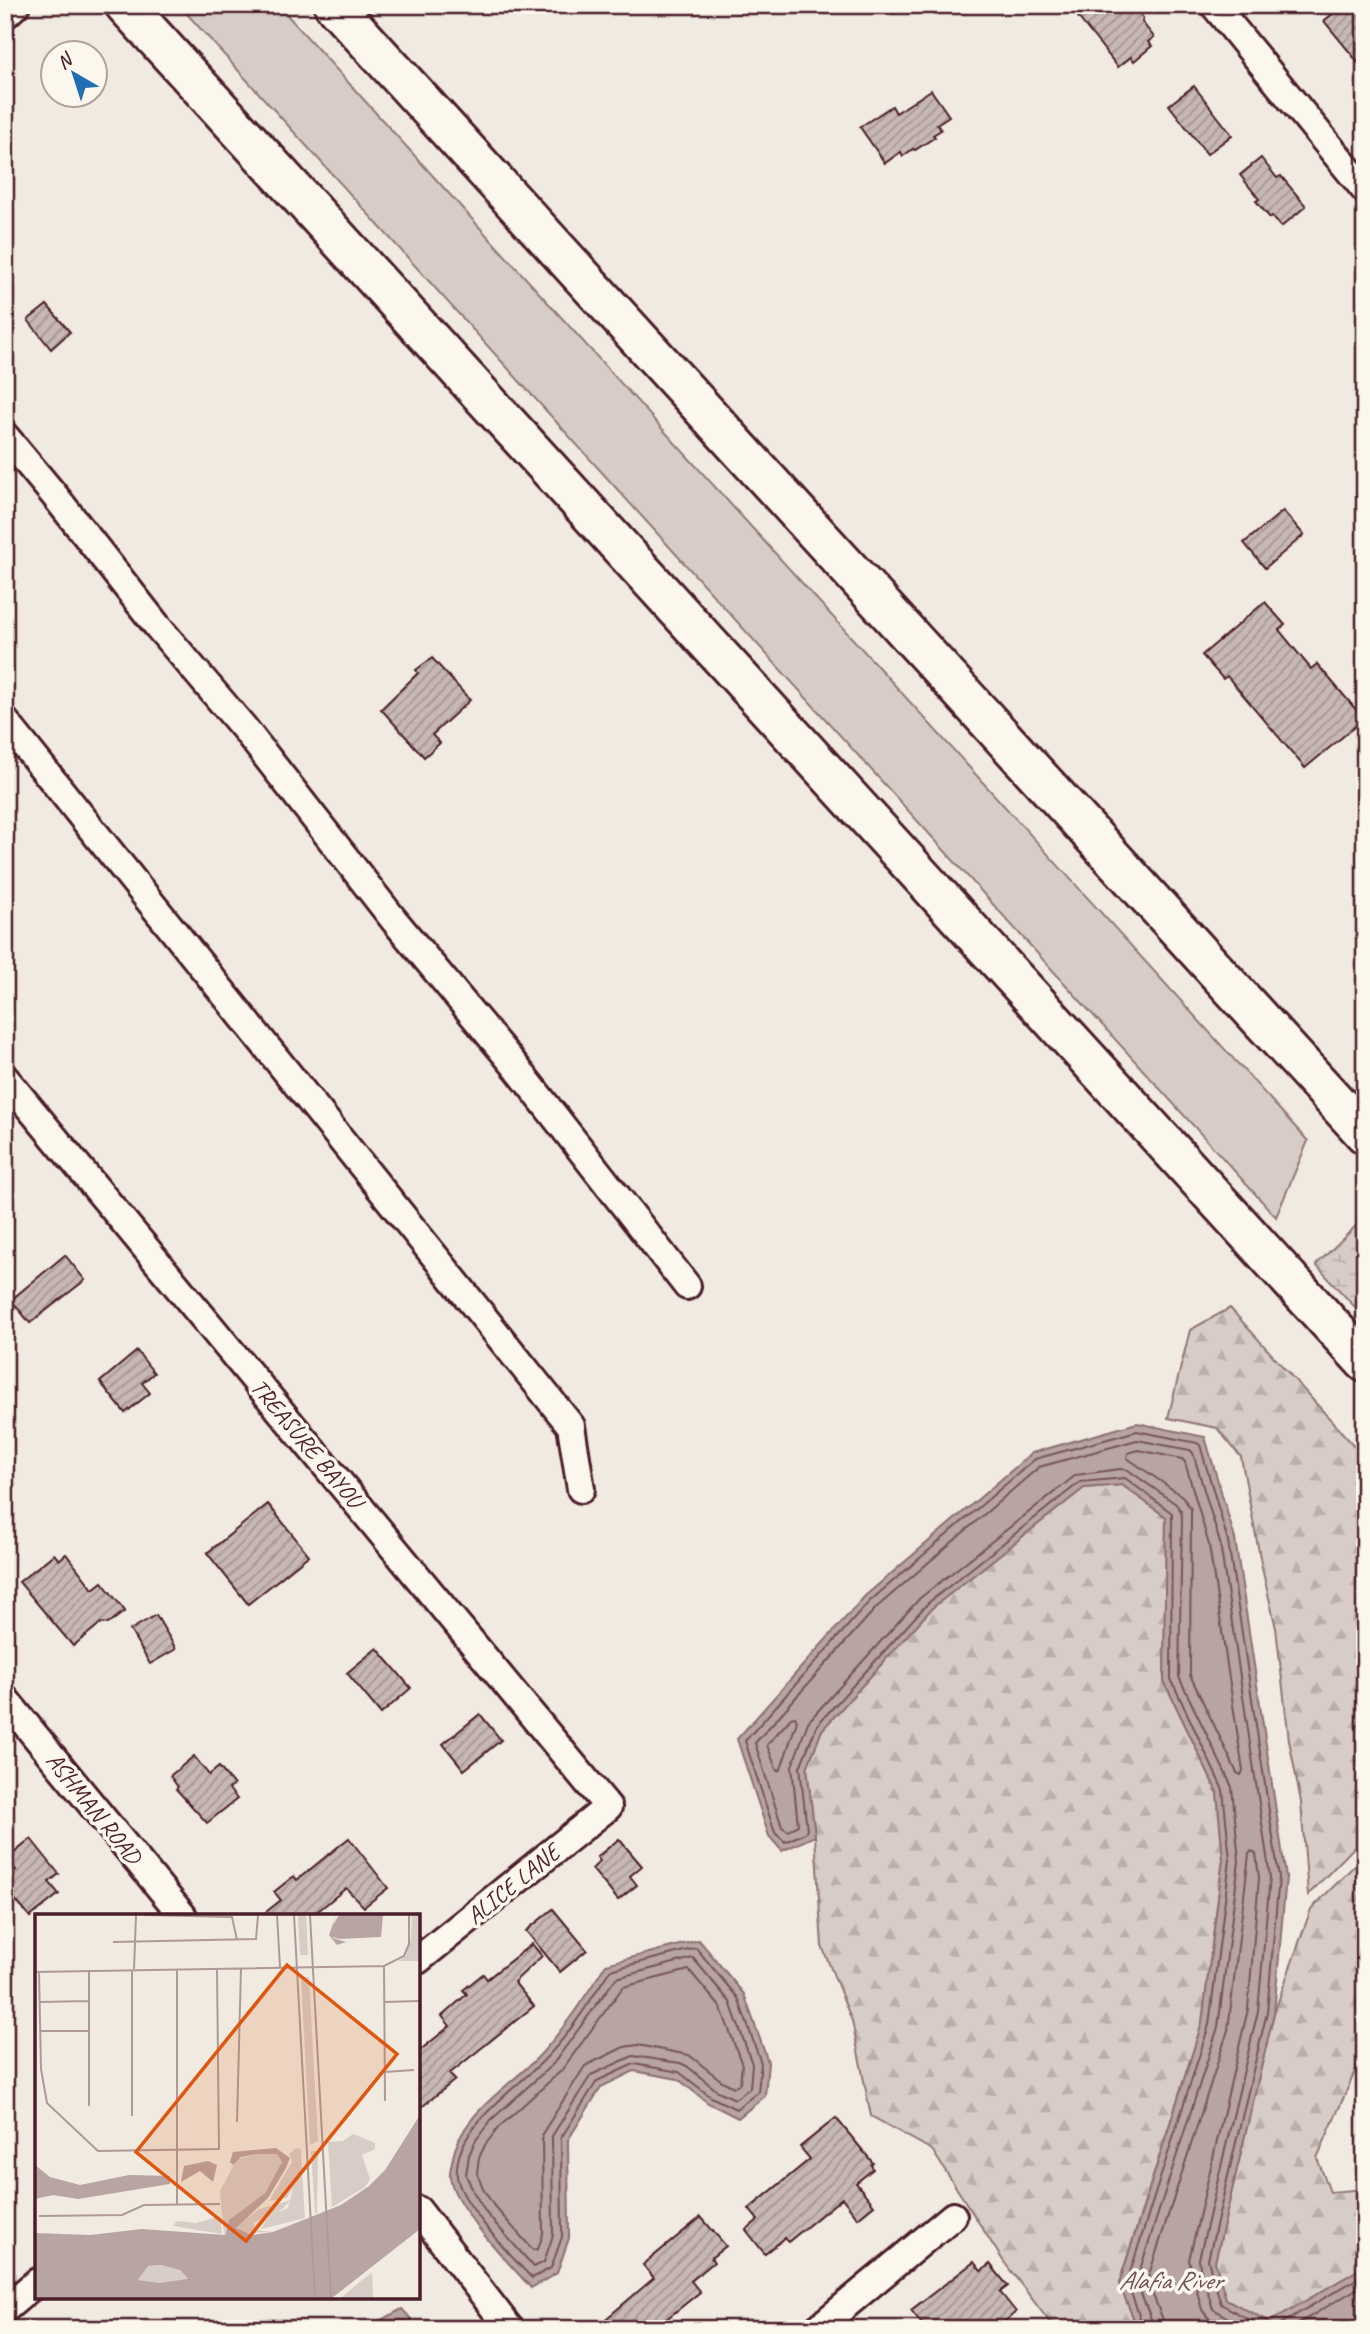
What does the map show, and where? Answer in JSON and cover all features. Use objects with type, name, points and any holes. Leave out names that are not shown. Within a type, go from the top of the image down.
[{"type":"highway","points":[[334,5],[1365,1134]]},
{"type":"highway","points":[[132,13],[1365,1362]]},
{"type":"street","points":[[5,15],[16,5]]},
{"type":"street","points":[[1214,5],[1365,190]]},
{"type":"street","points":[[5,436],[158,627],[244,728],[394,920],[517,1068],[687,1286]]},
{"type":"street","points":[[5,721],[571,1426],[581,1489]]},
{"type":"street","name":"TREASURE BAYOU","points":[[5,1078],[608,1807]]},
{"type":"street","name":"ASHMAN ROAD","points":[[5,1699],[181,1914]]},
{"type":"street","name":"ALICE LANE","points":[[420,1958],[608,1807]]},
{"type":"street","points":[[420,2213],[510,2329]]},
{"type":"street","points":[[817,2329],[953,2216]]},
{"type":"street","points":[[5,2309],[35,2284]]},
{"type":"green space","points":[[179,5],[278,5],[1308,1141],[1276,1217]]},
{"type":"green space","points":[[1365,1217],[1365,1318],[1316,1265]]},
{"type":"green space","points":[[1230,1308],[1365,1458],[1365,1520],[1356,1545],[1365,1563],[1365,1836],[1308,1895],[1301,1802],[1289,1740],[1276,1628],[1241,1457],[1217,1428],[1168,1418],[1190,1330]]},
{"type":"green space","points":[[1122,1485],[1166,1517],[1164,1681],[1217,1792],[1223,1859],[1202,2023],[1119,2283],[1138,2329],[1055,2329],[1004,2262],[932,2150],[871,2116],[852,2021],[822,1946],[815,1836],[807,1768],[822,1730],[932,1608],[1084,1488]]},
{"type":"green space","points":[[1365,1855],[1365,2049],[1317,2158],[1330,2192],[1365,2189],[1365,2266],[1269,2323],[1226,2300],[1215,2262],[1274,2013],[1311,1909]]},
{"type":"water","name":"Alafia River","points":[[1137,1423],[1205,1437],[1235,1539],[1286,1877],[1274,2013],[1215,2262],[1226,2299],[1269,2322],[1365,2266],[1365,2329],[1138,2329],[1119,2284],[1202,2023],[1223,1859],[1217,1792],[1164,1681],[1166,1517],[1122,1485],[1084,1488],[932,1608],[822,1730],[807,1768],[815,1836],[782,1851],[769,1836],[737,1739],[865,1596],[1032,1453]]},
{"type":"water","points":[[699,1940],[744,1994],[768,2062],[765,2096],[738,2118],[708,2103],[678,2079],[634,2071],[601,2087],[568,2140],[569,2238],[557,2273],[531,2288],[471,2219],[453,2188],[450,2173],[457,2144],[465,2128],[488,2102],[540,2055],[575,2011],[606,1964]]},
{"type":"water","points":[[402,2309],[420,2329],[364,2329]]},
{"type":"building","points":[[1093,5],[1133,5],[1154,37],[1148,42],[1152,46],[1134,61],[1131,57],[1118,67],[1078,17]]},
{"type":"building","points":[[1343,5],[1365,5],[1365,71],[1324,21]]},
{"type":"building","points":[[1194,86],[1232,135],[1207,154],[1169,105]]},
{"type":"building","points":[[931,90],[949,116],[937,124],[941,130],[915,150],[903,156],[901,152],[885,163],[860,127],[892,106],[896,113]]},
{"type":"building","points":[[1261,158],[1277,178],[1281,176],[1306,206],[1281,227],[1256,201],[1259,199],[1240,175]]},
{"type":"building","points":[[47,305],[70,332],[51,349],[28,320]]},
{"type":"building","points":[[1283,511],[1304,535],[1265,568],[1244,543]]},
{"type":"building","points":[[1265,602],[1285,625],[1279,630],[1311,669],[1317,664],[1364,719],[1305,768],[1227,676],[1223,679],[1202,655]]},
{"type":"building","points":[[432,658],[470,700],[432,735],[440,743],[424,757],[381,709],[418,673],[416,670]]},
{"type":"building","points":[[65,1255],[85,1280],[30,1323],[11,1300]]},
{"type":"building","points":[[137,1351],[154,1373],[142,1383],[150,1393],[125,1413],[100,1382]]},
{"type":"building","points":[[268,1504],[309,1555],[248,1604],[207,1553]]},
{"type":"building","points":[[54,1554],[59,1560],[66,1554],[93,1589],[102,1582],[125,1611],[108,1624],[101,1623],[73,1646],[19,1582]]},
{"type":"building","points":[[156,1615],[176,1649],[150,1664],[130,1630]]},
{"type":"building","points":[[377,1648],[411,1688],[381,1714],[347,1673]]},
{"type":"building","points":[[480,1714],[501,1740],[464,1770],[443,1744]]},
{"type":"building","points":[[194,1756],[209,1775],[219,1767],[234,1785],[229,1789],[237,1799],[207,1823],[176,1789],[178,1787],[170,1776]]},
{"type":"building","points":[[349,1838],[388,1888],[364,1907],[346,1888],[314,1914],[264,1914],[281,1900],[274,1892],[294,1876],[297,1880]]},
{"type":"building","points":[[31,1839],[59,1874],[49,1882],[59,1894],[30,1917],[5,1888],[5,1878],[16,1870],[7,1859]]},
{"type":"building","points":[[619,1839],[642,1866],[630,1876],[637,1885],[618,1900],[592,1869],[600,1861],[597,1857]]},
{"type":"building","points":[[553,1909],[587,1950],[560,1972],[526,1931]]},
{"type":"building","points":[[532,1944],[542,1956],[514,1982],[534,2006],[449,2074],[455,2080],[420,2108],[420,2050],[450,2026],[442,2016],[467,1994],[463,1990],[483,1974],[487,1979]]},
{"type":"building","points":[[836,2118],[873,2163],[873,2169],[856,2183],[874,2205],[858,2218],[842,2198],[788,2242],[785,2238],[765,2254],[746,2230],[758,2220],[749,2209],[810,2159],[800,2147]]},
{"type":"building","points":[[701,2217],[726,2246],[711,2258],[714,2262],[691,2281],[700,2292],[654,2329],[594,2329],[654,2278],[643,2265]]},
{"type":"building","points":[[974,2262],[981,2271],[990,2264],[1008,2286],[1000,2292],[1016,2312],[996,2329],[926,2329],[911,2310]]}]
